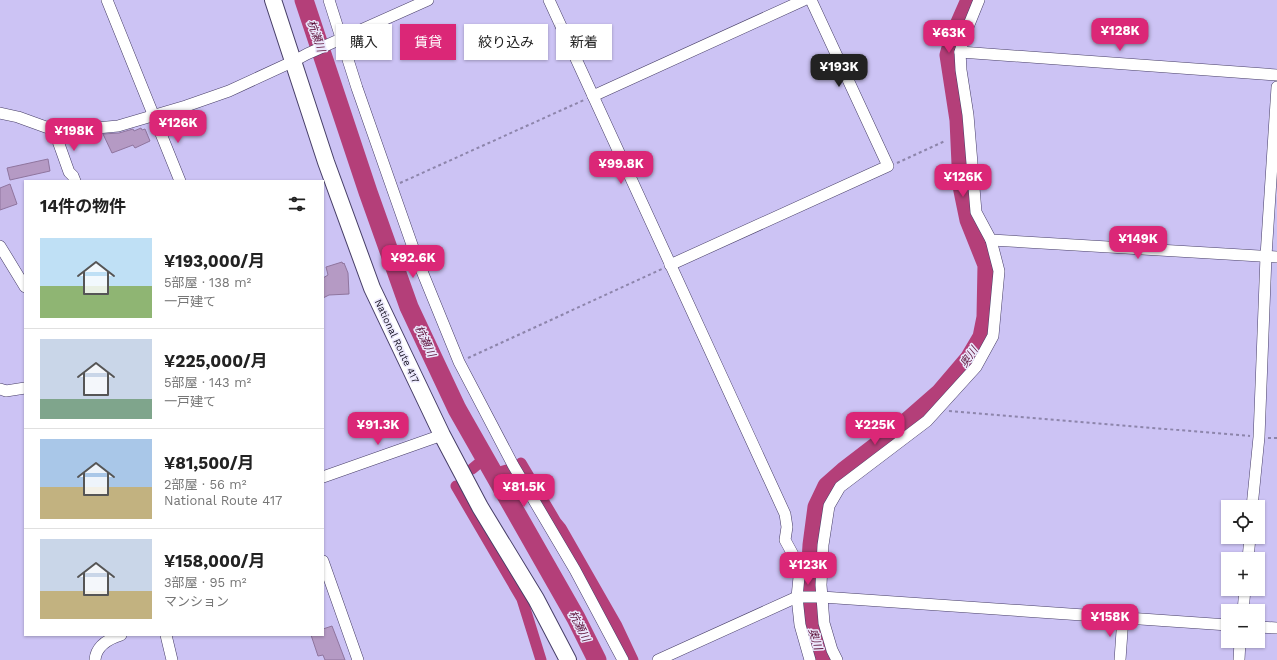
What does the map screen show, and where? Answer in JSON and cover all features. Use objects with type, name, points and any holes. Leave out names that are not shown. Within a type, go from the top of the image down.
[{"type":"highway","name":"National Route 417","points":[[273,0],[300,58],[326,162],[372,288],[442,435],[480,507],[536,599],[568,660]]},
{"type":"street","points":[[107,0],[180,180]]},
{"type":"street","points":[[329,0],[336,25]]},
{"type":"street","points":[[375,24],[428,0]]},
{"type":"street","points":[[549,0],[785,514],[787,527],[785,540],[796,562],[799,577],[797,597],[800,625],[810,660]]},
{"type":"street","points":[[593,96],[804,0]]},
{"type":"street","points":[[670,266],[888,166],[812,0]]},
{"type":"street","points":[[837,660],[832,650],[824,623],[820,597],[823,545],[829,506],[840,487],[927,420],[976,367],[994,336],[999,271],[991,240],[976,212],[968,115],[961,70],[960,52],[966,32],[980,0]]},
{"type":"street","points":[[1,114],[18,117],[54,130],[75,130],[118,126],[155,116],[229,91],[336,42]]},
{"type":"street","points":[[960,52],[1277,75]]},
{"type":"street","points":[[347,60],[417,259],[459,362],[513,465],[575,570],[623,660]]},
{"type":"street","points":[[1253,500],[1259,437],[1272,257],[1277,87]]},
{"type":"street","points":[[54,130],[69,172],[75,180]]},
{"type":"street","points":[[991,240],[1272,257]]},
{"type":"street","points":[[0,246],[24,285]]},
{"type":"street","points":[[0,389],[6,391],[24,388]]},
{"type":"street","points":[[324,477],[442,435]]},
{"type":"street","points":[[324,564],[358,660]]},
{"type":"street","points":[[658,660],[797,597],[820,597],[1221,624]]},
{"type":"street","points":[[1120,660],[1123,617]]},
{"type":"street","points":[[1265,627],[1277,628]]},
{"type":"street","points":[[95,660],[96,654],[101,646],[111,638],[118,636]]},
{"type":"street","points":[[166,636],[172,660]]},
{"type":"street","points":[[1239,660],[1240,648]]},
{"type":"path","points":[[392,187],[593,96]]},
{"type":"path","points":[[888,166],[945,142]]},
{"type":"path","points":[[459,362],[670,266]]},
{"type":"path","points":[[936,410],[1259,437]]},
{"type":"building","points":[[141,128],[142,130],[145,129],[150,141],[135,148],[133,145],[112,153],[103,134],[119,133],[133,129],[134,131]]},
{"type":"building","points":[[48,159],[50,171],[10,180],[7,168]]},
{"type":"building","points":[[10,184],[17,204],[0,210],[0,188]]},
{"type":"building","points":[[342,262],[343,264],[344,263],[348,273],[349,294],[329,295],[324,298],[324,277],[328,275],[326,267]]},
{"type":"building","points":[[332,626],[345,660],[325,660],[323,655],[318,656],[311,636],[324,636],[324,629]]},
{"type":"waterway","name":"杭瀬川","points":[[304,0],[368,192],[409,307],[457,409],[576,618],[597,660]]},
{"type":"waterway","name":"奥川","points":[[822,660],[810,625],[809,593],[812,545],[817,507],[827,486],[900,428],[940,393],[969,359],[982,337],[986,317],[987,265],[969,220],[962,186],[959,120],[949,55],[955,34],[970,0]]},
{"type":"waterway","points":[[472,469],[484,459]]},
{"type":"waterway","points":[[521,463],[561,528],[617,626],[633,660]]},
{"type":"waterway","points":[[493,474],[510,469]]},
{"type":"waterway","points":[[456,486],[522,599],[541,660]]}]
